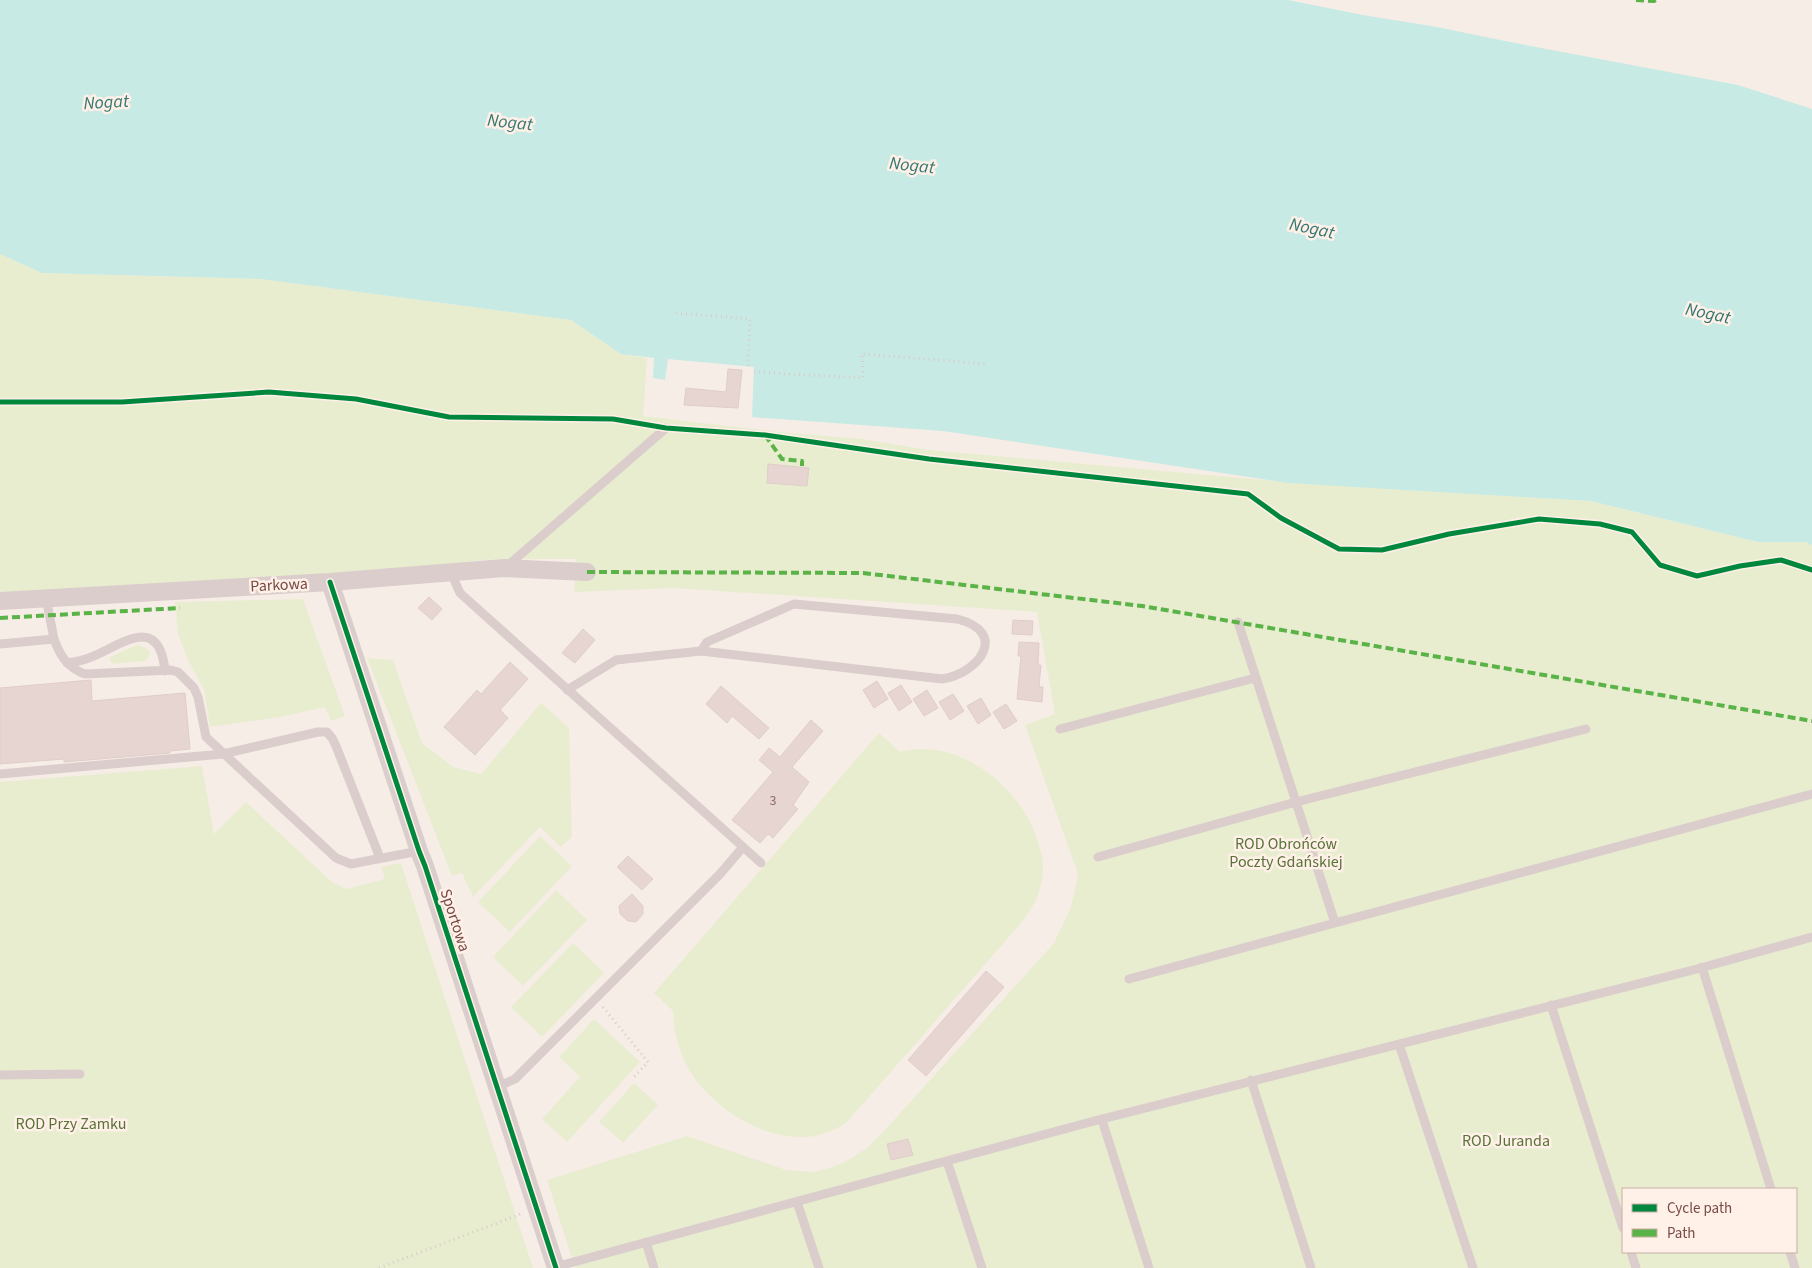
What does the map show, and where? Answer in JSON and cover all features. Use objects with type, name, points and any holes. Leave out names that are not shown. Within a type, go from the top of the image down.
[{"type":"street","name":"Parkowa","points":[[0,601],[330,582],[504,568],[587,572]]},
{"type":"street","name":"Sportowa","points":[[330,582],[419,851],[426,866],[555,1267]]},
{"type":"lane","points":[[504,568],[666,428]]},
{"type":"lane","points":[[451,573],[460,594],[761,863]]},
{"type":"lane","points":[[46,598],[54,639],[58,651],[66,663],[85,674],[178,672],[194,688],[206,737],[336,858],[351,864],[364,863],[419,851]]},
{"type":"lane","points":[[568,690],[616,660],[701,652],[942,679],[953,677],[970,668],[984,653],[986,643],[981,632],[974,625],[957,619],[794,604],[707,642],[701,652]]},
{"type":"lane","points":[[1238,622],[1335,923]]},
{"type":"lane","points":[[66,663],[86,659],[121,642],[143,637],[151,640],[161,651],[165,671]]},
{"type":"lane","points":[[0,644],[54,639]]},
{"type":"lane","points":[[1060,729],[1256,678]]},
{"type":"lane","points":[[1098,857],[1296,802],[1586,729]]},
{"type":"lane","points":[[0,774],[223,754],[318,732],[327,732],[336,746],[380,858]]},
{"type":"lane","points":[[1130,979],[1812,794]]},
{"type":"lane","points":[[497,1087],[515,1079],[720,874],[743,847]]},
{"type":"lane","points":[[555,1267],[1251,1080],[1702,967],[1812,937]]},
{"type":"lane","points":[[1702,967],[1771,1188]]},
{"type":"lane","points":[[1551,1005],[1622,1225]]},
{"type":"lane","points":[[1399,1044],[1473,1268]]},
{"type":"lane","points":[[0,1075],[80,1074]]},
{"type":"lane","points":[[1251,1080],[1311,1268]]},
{"type":"lane","points":[[1102,1120],[1149,1268]]},
{"type":"lane","points":[[947,1161],[982,1268]]},
{"type":"lane","points":[[797,1202],[819,1268]]},
{"type":"lane","points":[[646,1242],[654,1268]]},
{"type":"lane","points":[[1631,1253],[1636,1268]]},
{"type":"lane","points":[[1790,1253],[1795,1268]]},
{"type":"path","points":[[676,313],[750,319],[748,366]]},
{"type":"path","points":[[754,372],[863,378],[862,354],[987,364]]},
{"type":"path","points":[[596,998],[648,1062],[633,1078]]},
{"type":"path","points":[[379,1268],[536,1208]]},
{"type":"green space","points":[[0,254],[42,273],[261,279],[571,320],[621,354],[647,358],[643,416],[779,432],[862,439],[929,450],[1287,482],[1591,501],[1758,542],[1806,542],[1812,545],[1812,1268],[575,1268],[547,1180],[687,1136],[786,1170],[814,1172],[833,1167],[867,1148],[883,1132],[1054,943],[1071,907],[1078,874],[1025,725],[1055,714],[1037,612],[673,588],[574,592],[576,559],[497,559],[161,591],[0,601]]},
{"type":"green space","points":[[303,599],[345,716],[331,721],[325,707],[281,717],[210,727],[204,690],[188,660],[178,634],[175,602]]},
{"type":"green space","points":[[137,645],[146,648],[150,653],[148,659],[145,661],[112,664],[109,658]]},
{"type":"green space","points":[[367,658],[393,660],[422,743],[453,767],[481,774],[541,703],[569,728],[572,837],[561,847],[540,827],[473,897],[462,873],[452,876]]},
{"type":"green space","points":[[879,733],[900,752],[920,749],[960,756],[995,778],[1010,792],[1032,826],[1039,846],[1043,862],[1040,890],[1022,922],[848,1121],[831,1131],[813,1136],[795,1137],[776,1134],[740,1119],[724,1108],[700,1086],[682,1055],[676,1038],[673,1011],[654,993]]},
{"type":"green space","name":"ROD Przy Zamku","points":[[202,766],[214,834],[246,802],[332,882],[346,889],[385,879],[381,867],[401,863],[533,1268],[0,1268],[0,782]]},
{"type":"green space","points":[[540,836],[572,866],[510,932],[478,902]]},
{"type":"green space","points":[[556,890],[587,920],[523,986],[493,957]]},
{"type":"green space","points":[[573,943],[604,973],[542,1037],[511,1007]]},
{"type":"green space","points":[[594,1019],[640,1062],[567,1142],[542,1119],[580,1077],[559,1057]]},
{"type":"green space","points":[[634,1083],[658,1105],[623,1143],[599,1122]]},
{"type":"water","name":"Nogat","points":[[0,0],[1288,0],[1738,85],[1812,109],[1812,545],[1806,542],[1758,542],[1591,501],[1288,483],[943,431],[752,417],[754,367],[668,359],[665,380],[653,378],[654,358],[621,354],[571,320],[261,279],[42,273],[0,254]]},
{"type":"building","points":[[728,369],[742,370],[738,408],[684,405],[686,388],[726,392]]},
{"type":"building","points":[[768,464],[809,468],[807,486],[767,483]]},
{"type":"building","points":[[429,597],[442,609],[432,620],[418,608]]},
{"type":"building","points":[[1013,620],[1033,621],[1032,635],[1012,634]]},
{"type":"building","points":[[583,629],[595,640],[575,663],[562,653]]},
{"type":"building","points":[[1019,642],[1039,643],[1038,665],[1041,665],[1039,687],[1043,687],[1042,702],[1017,699],[1021,656],[1018,656]]},
{"type":"building","points":[[510,662],[528,679],[500,710],[508,718],[475,755],[444,727],[477,690],[481,694]]},
{"type":"building","points":[[91,680],[92,701],[185,693],[190,749],[170,751],[170,753],[64,762],[64,759],[0,764],[0,688]]},
{"type":"building","points":[[877,681],[888,699],[874,708],[863,690]]},
{"type":"building","points":[[901,685],[912,702],[899,711],[888,693]]},
{"type":"building","points":[[721,686],[769,728],[759,739],[732,716],[727,723],[706,704]]},
{"type":"building","points":[[927,690],[938,708],[924,716],[913,699]]},
{"type":"building","points":[[953,694],[964,711],[950,720],[939,702]]},
{"type":"building","points":[[981,698],[991,715],[978,724],[967,706]]},
{"type":"building","points":[[1006,704],[1017,721],[1004,729],[993,712]]},
{"type":"building","points":[[811,720],[823,731],[792,767],[809,782],[793,805],[798,809],[773,838],[768,834],[760,843],[732,820],[773,772],[759,760],[769,748],[780,757]]},
{"type":"building","points":[[628,856],[653,879],[642,890],[617,867]]},
{"type":"building","points":[[632,894],[643,906],[643,914],[636,922],[628,921],[620,914],[619,906]]},
{"type":"building","points":[[986,971],[1004,987],[926,1076],[908,1060]]},
{"type":"building","points":[[908,1139],[913,1155],[891,1160],[887,1144]]},
{"type":"marked path","points":[[1636,0],[1656,0]]},
{"type":"marked path","points":[[765,435],[782,459],[802,461],[802,466]]},
{"type":"marked path","points":[[587,572],[863,573],[1142,606],[1812,721]]},
{"type":"marked path","points":[[0,618],[180,608]]},
{"type":"cycle path","points":[[0,402],[122,402],[269,392],[356,399],[449,417],[613,419],[666,428],[765,435],[929,459],[1248,494],[1281,518],[1339,549],[1382,550],[1449,534],[1539,519],[1600,524],[1632,532],[1660,565],[1697,576],[1740,566],[1781,560],[1812,570]]},
{"type":"cycle path","points":[[330,582],[556,1268]]},
{"type":"park label","name":"ROD Obrońców Poczty Gdańskiej","points":[[1286,852]]},
{"type":"park label","name":"ROD Juranda","points":[[1506,1140]]}]
